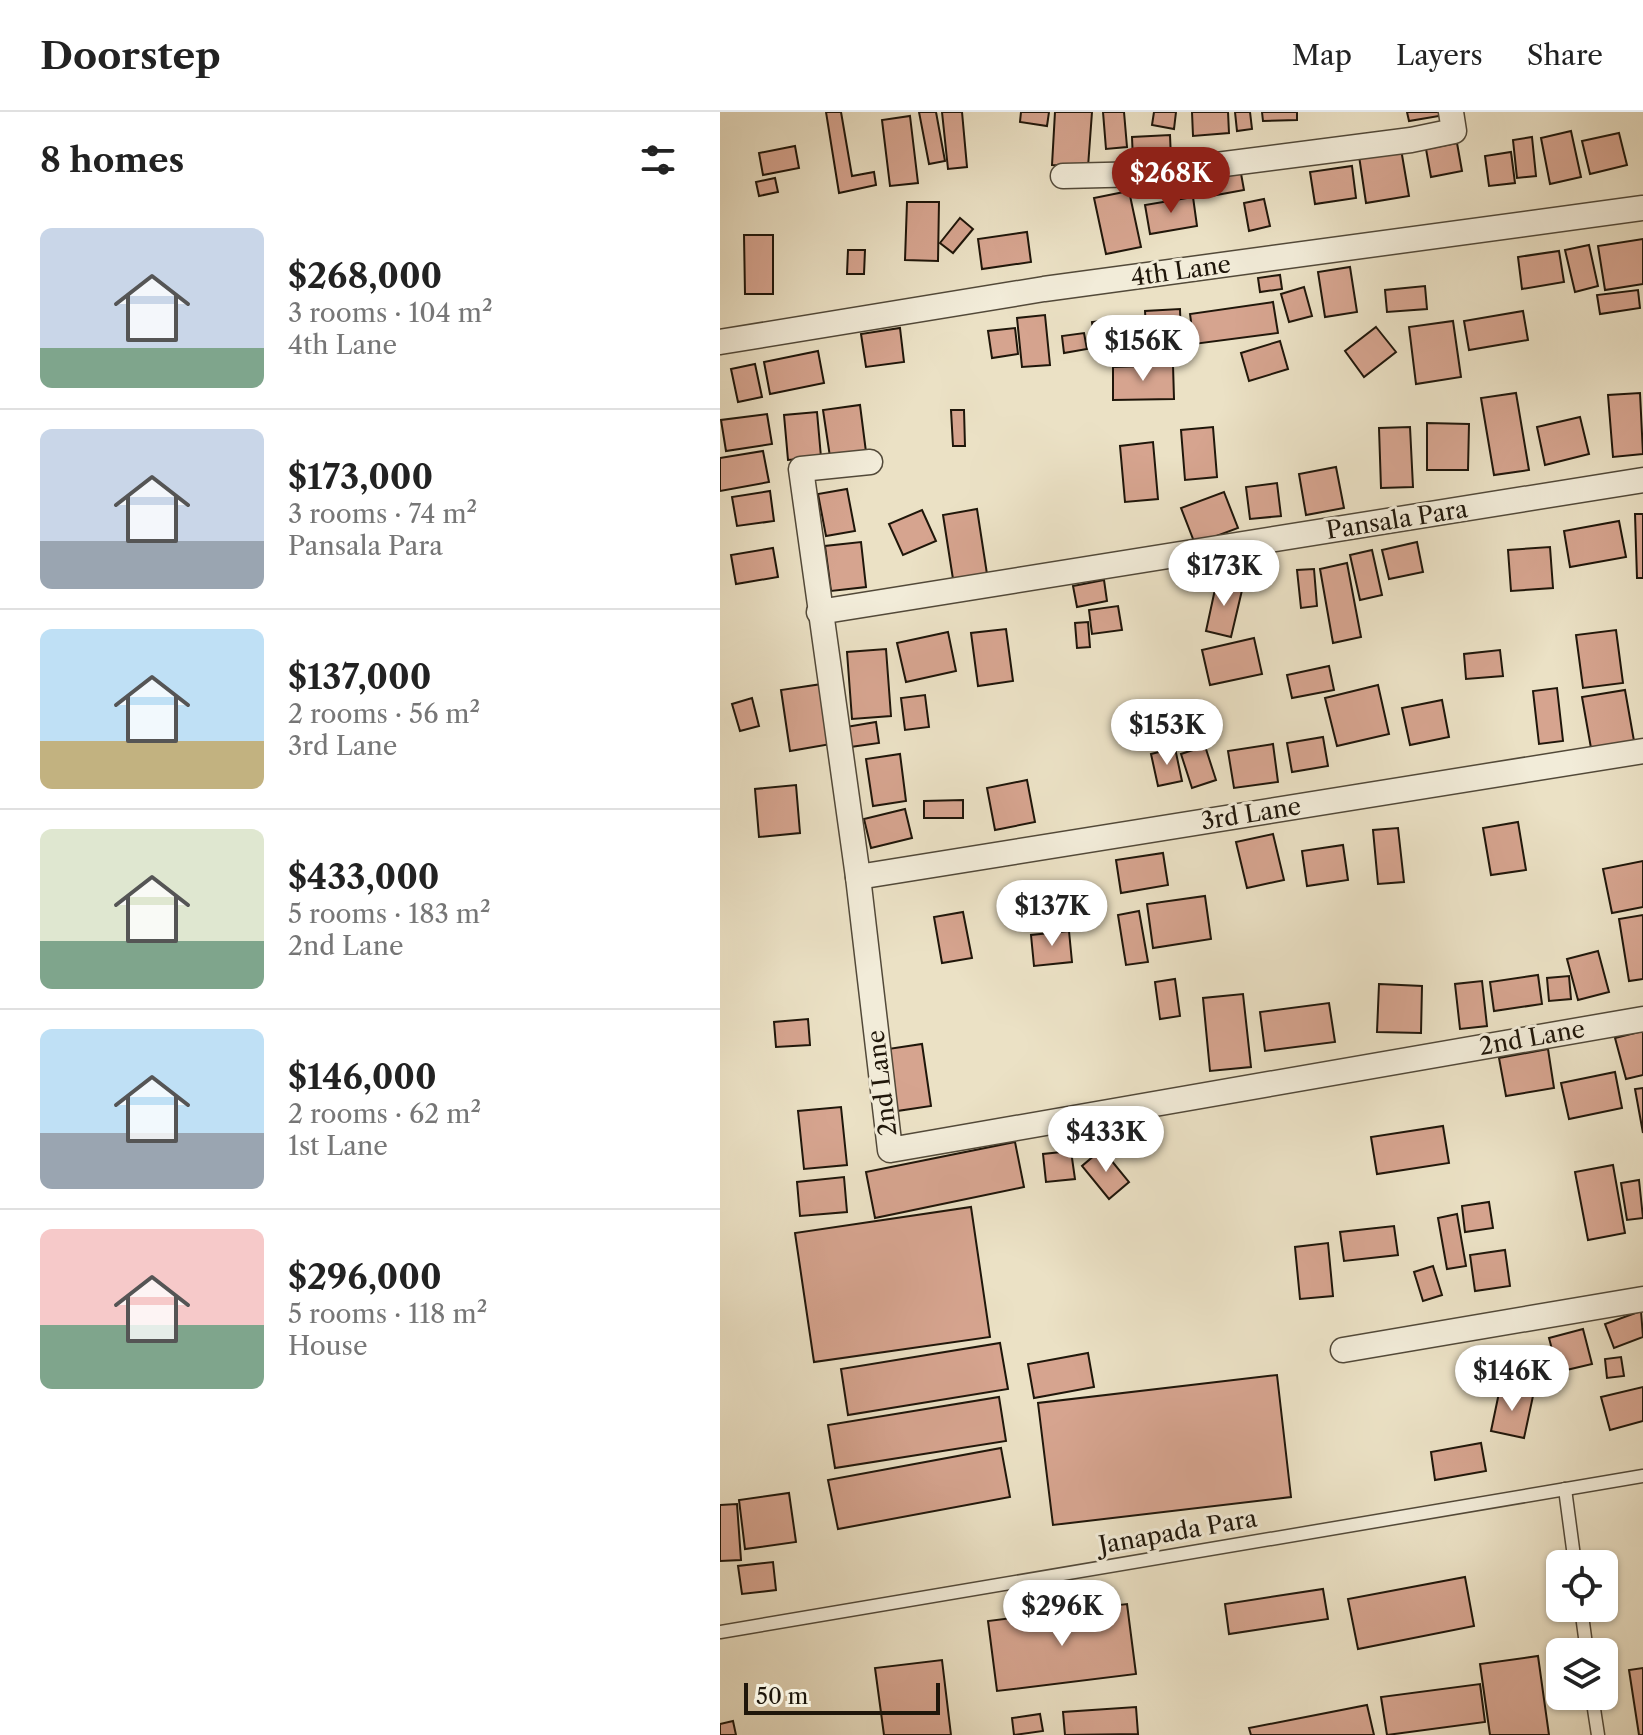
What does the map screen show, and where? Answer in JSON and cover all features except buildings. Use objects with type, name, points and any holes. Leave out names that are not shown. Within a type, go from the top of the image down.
[{"type":"street","points":[[1063,176],[1146,174],[1411,140],[1454,131],[1451,112]]},
{"type":"street","name":"4th Lane","points":[[720,342],[1044,289],[1643,208]]},
{"type":"street","name":"2nd Lane","points":[[870,462],[801,469],[858,877],[890,1150],[1643,1019]]},
{"type":"street","name":"Pansala Para","points":[[819,612],[1643,480]]},
{"type":"street","name":"3rd Lane","points":[[858,877],[1643,751]]},
{"type":"street","points":[[1343,1350],[1643,1299]]},
{"type":"lane","name":"Janapada Para","points":[[720,1632],[1643,1476]]},
{"type":"lane","points":[[1565,1489],[1573,1550]]},
{"type":"lane","points":[[1594,1710],[1598,1735]]}]
